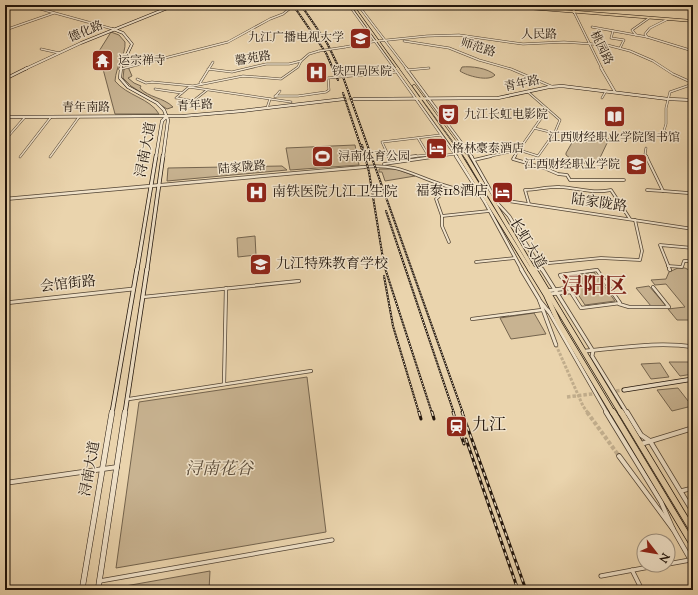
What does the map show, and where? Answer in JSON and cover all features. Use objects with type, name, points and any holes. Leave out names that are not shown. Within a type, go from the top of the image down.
[{"type":"main road","name":"德化路","points":[[5,79],[81,43],[174,5]]},
{"type":"main road","name":"长虹大道","points":[[352,5],[468,168],[546,293],[586,352],[693,531]]},
{"type":"main road","name":"长虹大道","points":[[357,5],[379,41]]},
{"type":"main road","points":[[490,5],[693,21]]},
{"type":"main road","points":[[573,5],[574,12]]},
{"type":"main road","points":[[657,5],[693,8]]},
{"type":"main road","points":[[666,5],[693,8]]},
{"type":"main road","name":"德化路","points":[[5,79],[58,53],[114,29]]},
{"type":"main road","points":[[114,29],[123,33],[132,44],[121,69],[120,78],[124,85],[160,105],[166,116]]},
{"type":"main road","name":"青年路","points":[[354,99],[498,98],[553,87],[577,87],[668,99],[693,100]]},
{"type":"main road","name":"青年路","points":[[166,116],[267,108],[308,102],[344,100]]},
{"type":"main road","name":"青年南路","points":[[5,117],[166,116]]},
{"type":"main road","name":"浔南大道","points":[[98,590],[160,184],[168,120],[166,116]]},
{"type":"main road","name":"浔南大道","points":[[82,590],[162,121],[166,116]]},
{"type":"main road","name":"长虹大道","points":[[546,293],[559,323],[693,545]]},
{"type":"main road","points":[[624,390],[693,379]]},
{"type":"street","points":[[26,5],[114,29]]},
{"type":"street","points":[[121,69],[228,42],[270,19],[283,14],[293,6],[292,5]]},
{"type":"street","points":[[349,5],[379,41],[407,70],[474,160],[498,204],[509,216],[593,350],[592,356],[641,435],[650,441],[693,512]]},
{"type":"street","points":[[5,29],[54,12]]},
{"type":"street","name":"桃园路","points":[[574,12],[614,92]]},
{"type":"street","points":[[636,35],[632,30],[634,27],[646,22],[649,18]]},
{"type":"street","points":[[647,37],[645,34],[648,29],[668,19]]},
{"type":"street","points":[[592,27],[647,37],[693,51]]},
{"type":"street","points":[[613,31],[611,38],[624,40],[620,48]]},
{"type":"street","name":"人民路","points":[[301,61],[309,54],[319,51],[379,41],[427,36],[459,35],[523,44],[590,44],[620,48],[660,64],[673,74],[693,83]]},
{"type":"street","name":"师范路","points":[[394,40],[449,48],[479,60],[511,68],[553,87]]},
{"type":"street","points":[[379,41],[396,72],[419,98],[441,135],[477,187],[539,299],[559,323]]},
{"type":"street","points":[[41,49],[58,53]]},
{"type":"street","points":[[137,79],[146,83],[152,82],[193,86],[243,76],[281,79],[298,67],[301,61]]},
{"type":"street","name":"馨苑路","points":[[208,69],[235,72],[266,64],[289,64],[301,61]]},
{"type":"street","points":[[202,84],[200,83],[212,62]]},
{"type":"street","points":[[407,70],[429,68]]},
{"type":"street","points":[[275,96],[298,96],[326,92],[328,90],[328,78],[396,72]]},
{"type":"street","points":[[661,140],[666,124],[670,92],[693,83]]},
{"type":"street","points":[[207,90],[193,101],[176,98],[189,88],[207,90],[291,102]]},
{"type":"street","points":[[155,89],[182,93]]},
{"type":"street","points":[[267,108],[269,100],[280,91]]},
{"type":"street","points":[[602,98],[606,91]]},
{"type":"street","points":[[474,160],[519,150],[538,156],[554,133],[560,120],[528,92]]},
{"type":"street","points":[[5,140],[25,117]]},
{"type":"street","points":[[20,157],[51,117]]},
{"type":"street","points":[[50,157],[79,117]]},
{"type":"street","points":[[542,117],[513,158],[558,174],[567,175],[570,180],[624,180]]},
{"type":"street","points":[[534,128],[554,133]]},
{"type":"street","points":[[418,138],[428,155],[392,159],[388,157],[382,142],[441,135]]},
{"type":"street","points":[[646,148],[645,154],[663,191]]},
{"type":"street","points":[[380,165],[455,154]]},
{"type":"street","name":"陆家陇路","points":[[5,199],[380,165],[398,168],[452,188],[476,195]]},
{"type":"street","points":[[529,204],[525,190],[539,190],[558,187],[588,192],[613,190],[631,219]]},
{"type":"street","points":[[446,190],[436,199],[442,216],[442,226],[449,242]]},
{"type":"street","points":[[647,190],[688,193]]},
{"type":"street","name":"陆家陇路","points":[[502,200],[693,228]]},
{"type":"street","points":[[442,216],[489,211]]},
{"type":"street","points":[[539,264],[601,258],[640,260],[642,252],[635,220]]},
{"type":"street","points":[[670,270],[660,245],[693,248]]},
{"type":"street","points":[[476,262],[515,258]]},
{"type":"street","points":[[668,266],[682,266],[684,261],[693,261]]},
{"type":"street","points":[[616,304],[620,303],[597,270],[560,275],[581,308],[616,304],[629,307],[669,307],[653,288]]},
{"type":"street","points":[[143,297],[299,280]]},
{"type":"street","points":[[224,384],[226,288]]},
{"type":"street","points":[[556,292],[568,288]]},
{"type":"street","name":"会馆街路","points":[[5,303],[133,289]]},
{"type":"street","points":[[546,293],[570,292]]},
{"type":"street","points":[[539,299],[556,345]]},
{"type":"street","points":[[472,319],[542,310]]},
{"type":"street","points":[[548,310],[586,378],[661,502],[673,529],[692,562],[676,563]]},
{"type":"street","points":[[586,352],[593,350],[646,346],[682,345],[693,347]]},
{"type":"street","points":[[128,399],[311,371]]},
{"type":"street","points":[[641,444],[693,428]]},
{"type":"street","points":[[619,456],[673,529]]},
{"type":"street","points":[[5,483],[117,467]]},
{"type":"street","points":[[680,491],[693,488]]},
{"type":"street","points":[[99,581],[332,540]]},
{"type":"street","points":[[601,576],[636,569]]},
{"type":"street","points":[[632,570],[642,590]]},
{"type":"green space","points":[[111,32],[119,35],[125,42],[124,51],[117,70],[115,81],[126,90],[150,104],[159,114],[115,114],[103,69],[94,69],[96,56]]},
{"type":"green space","points":[[129,60],[129,69],[132,76],[128,78],[141,86],[140,88],[144,91],[165,101],[173,107],[167,109],[131,86],[123,78],[124,69]]},
{"type":"green space","points":[[462,67],[479,68],[495,75],[488,78],[483,78],[468,75],[460,71]]},
{"type":"green space","points":[[578,132],[609,139],[598,162],[581,163],[566,155]]},
{"type":"green space","name":"浔南体育公园","points":[[355,145],[359,165],[290,170],[286,148]]},
{"type":"green space","points":[[282,166],[287,170],[167,181],[168,168]]},
{"type":"green space","points":[[379,169],[396,169],[415,176],[385,181],[382,172],[379,172]]},
{"type":"green space","points":[[255,236],[256,255],[238,257],[237,238]]},
{"type":"green space","points":[[678,268],[685,268],[693,272],[693,320],[677,320],[668,309],[685,307],[666,284],[655,285],[651,280],[666,279],[669,272]]},
{"type":"green space","points":[[594,272],[615,301],[585,305],[566,276]]},
{"type":"green space","points":[[649,286],[666,306],[651,306],[636,288]]},
{"type":"green space","points":[[534,313],[546,334],[511,339],[500,318]]},
{"type":"green space","points":[[669,362],[693,362],[693,374],[680,376]]},
{"type":"green space","points":[[660,363],[669,377],[651,379],[641,364]]},
{"type":"green space","name":"浔南花谷","points":[[307,377],[326,532],[116,568],[139,402]]},
{"type":"green space","points":[[678,388],[692,406],[672,411],[657,390]]},
{"type":"green space","points":[[210,571],[209,590],[114,590],[114,588]]},
{"type":"tunnel","points":[[344,99],[354,99]]},
{"type":"tunnel","points":[[476,195],[502,200]]},
{"type":"tunnel","points":[[556,345],[583,406],[588,413]]},
{"type":"tunnel","points":[[567,397],[624,390]]},
{"type":"tunnel","points":[[587,412],[619,456]]},
{"type":"railway","points":[[293,5],[326,53],[338,80]]},
{"type":"railway","points":[[301,5],[327,43],[342,74],[463,413]]},
{"type":"railway","points":[[343,93],[362,150]]},
{"type":"railway","points":[[362,145],[369,172],[384,265],[432,413]]},
{"type":"railway","points":[[386,211],[454,413]]},
{"type":"railway","points":[[384,276],[393,326],[419,413]]},
{"type":"railway","points":[[419,412],[421,419]]},
{"type":"railway","points":[[432,412],[434,419]]},
{"type":"railway","points":[[453,412],[464,444]]},
{"type":"railway","points":[[462,412],[526,590]]},
{"type":"railway","points":[[466,439],[518,590]]},
{"type":"place","name":"九江广播电视大学","points":[[360,38]]},
{"type":"place","name":"运宗禅寺","points":[[103,61]]},
{"type":"place","name":"铁四局医院","points":[[316,72]]},
{"type":"place","name":"九江长虹电影院","points":[[449,115]]},
{"type":"place","name":"江西财经职业学院图书馆","points":[[614,117]]},
{"type":"place","name":"格林豪泰酒店","points":[[437,149]]},
{"type":"place","name":"浔南体育公园","points":[[323,157]]},
{"type":"place","name":"江西财经职业学院","points":[[636,165]]},
{"type":"place","name":"福泰118酒店","points":[[503,192]]},
{"type":"place","name":"南铁医院九江卫生院","points":[[257,193]]},
{"type":"place","name":"九江特殊教育学校","points":[[261,265]]},
{"type":"place","name":"九江","points":[[457,426]]},
{"type":"district","name":"浔阳区","points":[[594,288]]}]
